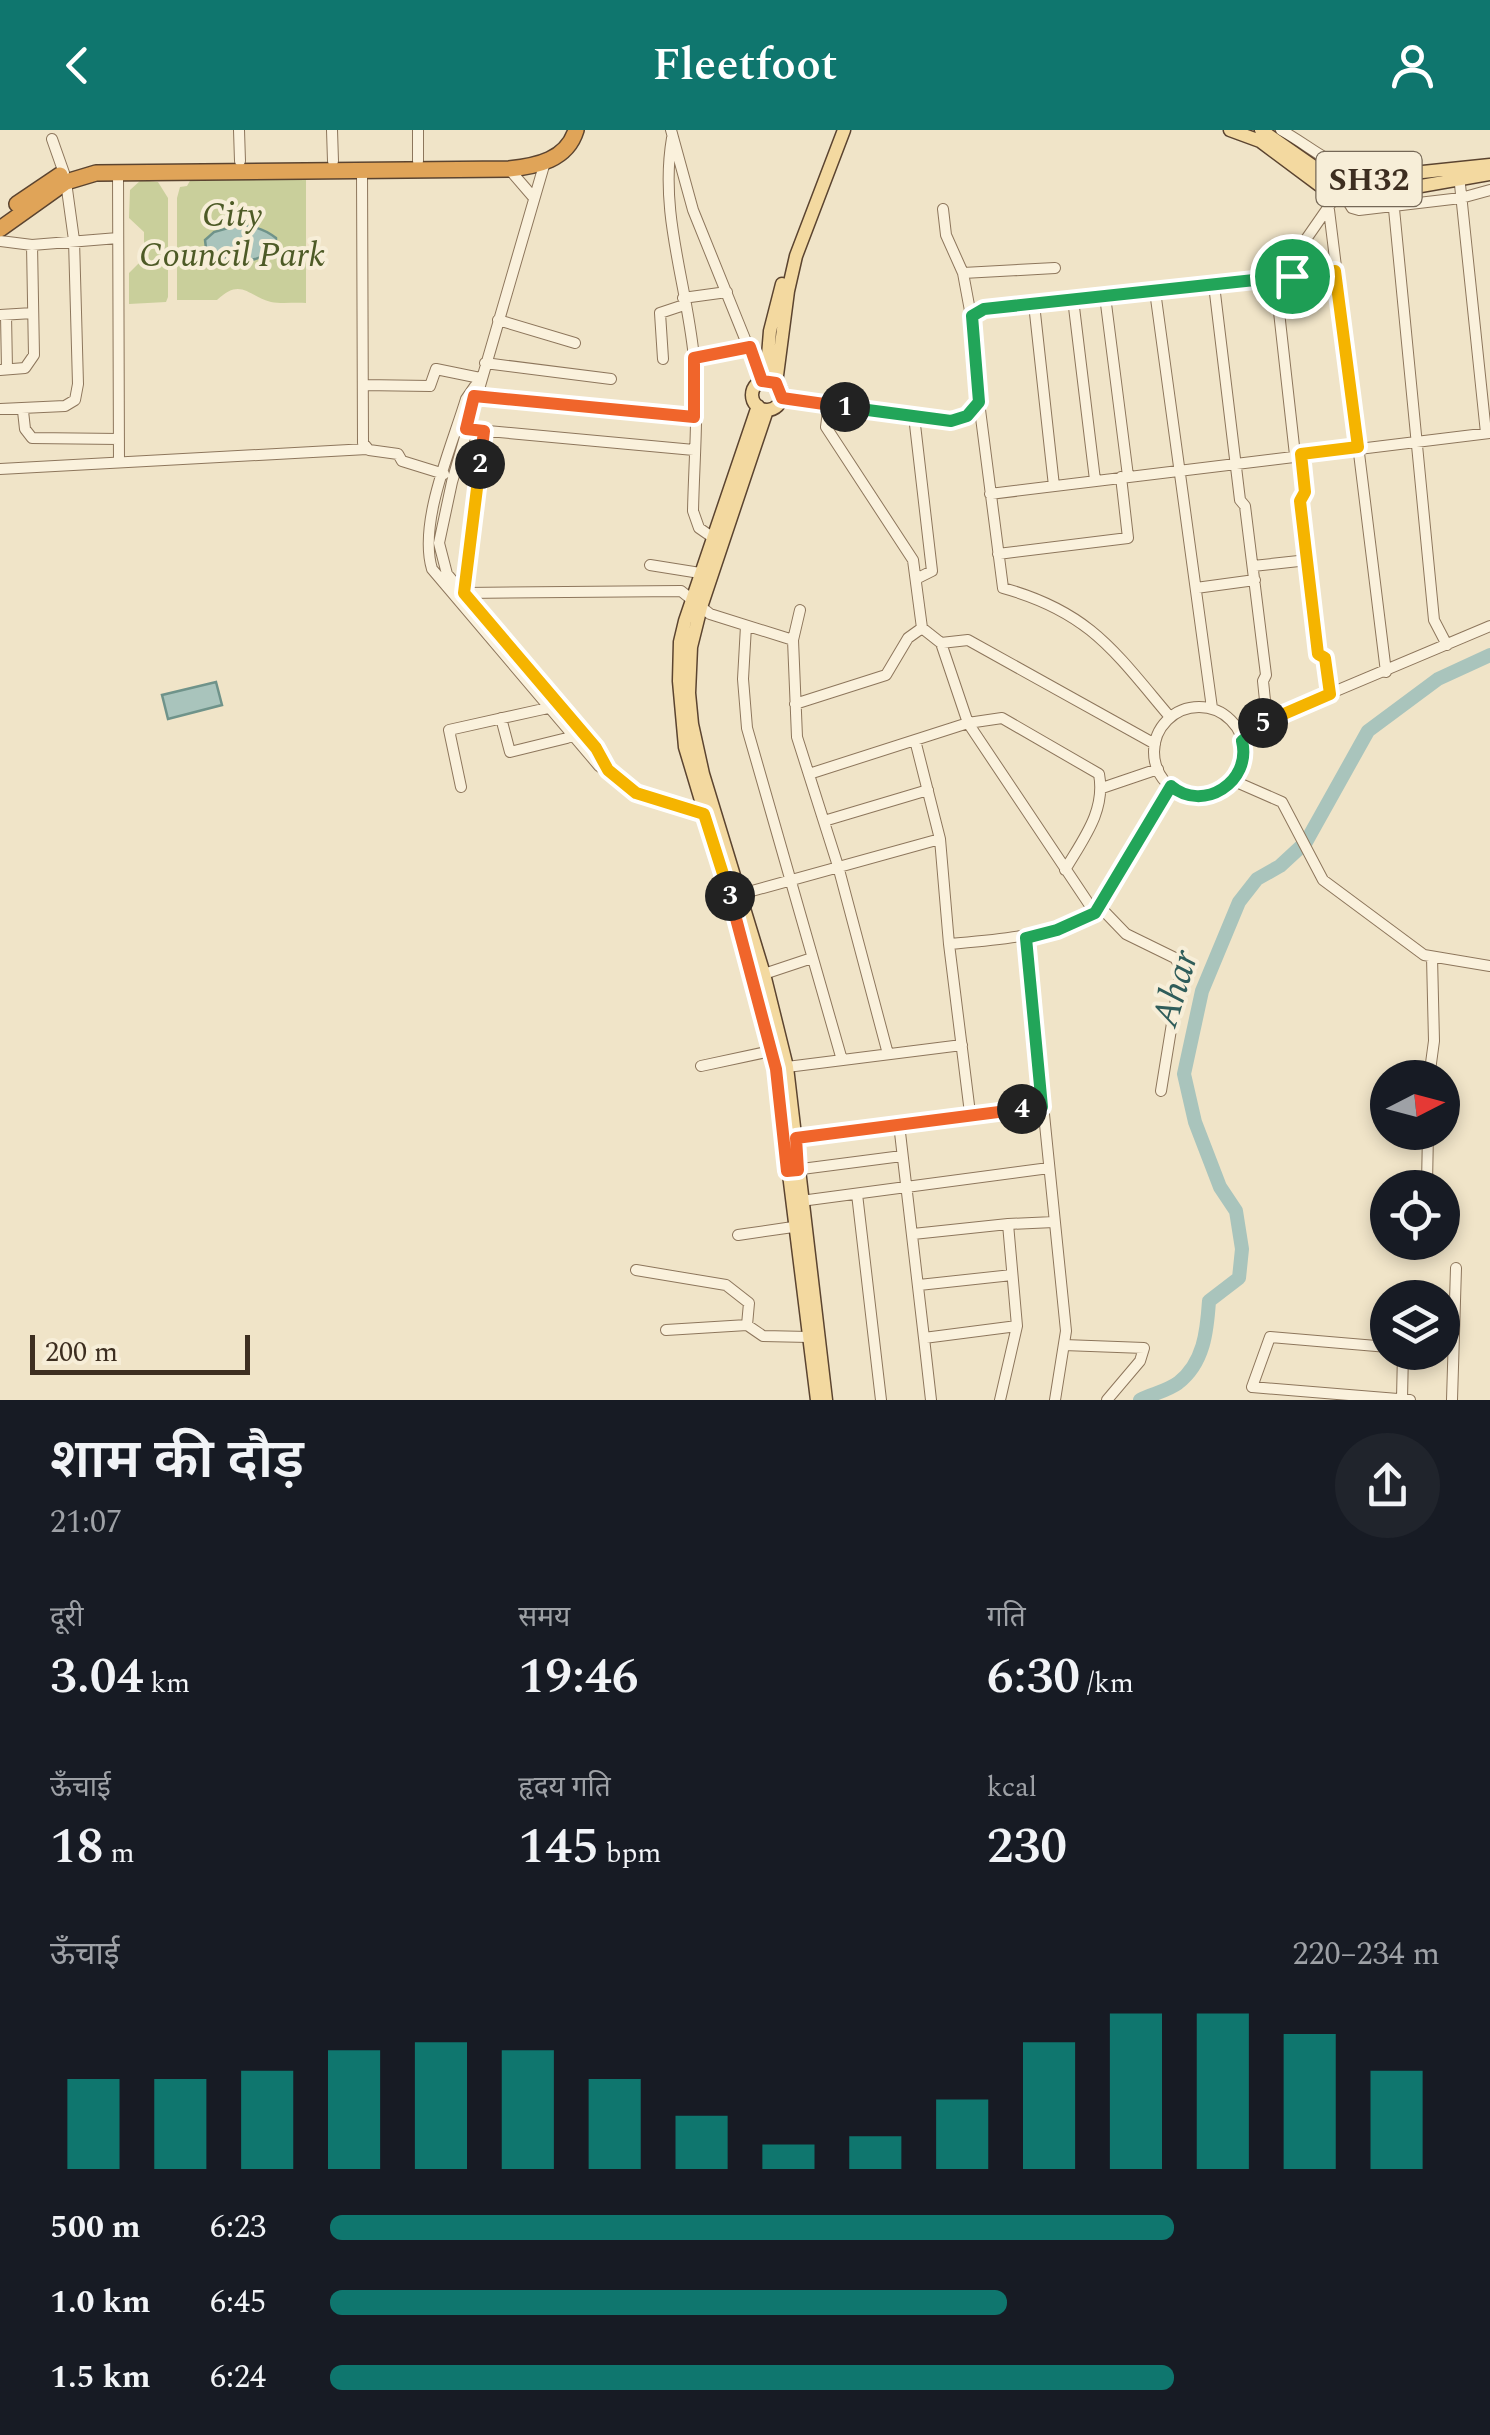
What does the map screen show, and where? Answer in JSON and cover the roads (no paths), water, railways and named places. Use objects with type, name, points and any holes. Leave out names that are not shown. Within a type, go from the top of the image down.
[{"type":"highway","points":[[0,217],[65,178],[111,161],[519,159],[550,149],[565,130]]},
{"type":"highway","points":[[0,229],[65,178],[118,171],[509,170],[545,162],[566,149],[576,130]]},
{"type":"main road","points":[[763,408],[778,405],[782,398],[768,381],[770,331],[786,267],[835,130]]},
{"type":"main road","points":[[763,408],[752,392],[768,381],[796,256],[844,130]]},
{"type":"main road","points":[[1230,130],[1260,142],[1319,184],[1343,186]]},
{"type":"main road","name":"SH32","points":[[1261,130],[1343,186],[1390,178],[1459,175],[1490,164]]},
{"type":"main road","points":[[1459,175],[1490,174]]},
{"type":"main road","points":[[763,408],[700,573],[689,693],[710,815],[772,1051],[802,1201],[826,1400]]},
{"type":"main road","points":[[696,603],[763,408]]},
{"type":"main road","points":[[710,815],[741,894],[787,1067],[796,1138],[794,1227],[817,1400]]},
{"type":"street","points":[[239,130],[240,161]]},
{"type":"street","points":[[332,130],[333,161]]},
{"type":"street","points":[[418,130],[418,162]]},
{"type":"street","points":[[1281,130],[1332,162],[1390,178],[1434,620],[1446,645]]},
{"type":"street","points":[[672,134],[693,210],[768,381]]},
{"type":"street","points":[[672,134],[669,211],[694,358],[695,520],[712,537]]},
{"type":"street","points":[[0,409],[66,406],[75,400],[78,384],[74,240],[65,178],[52,139]]},
{"type":"street","points":[[545,162],[474,396],[440,543],[444,569],[464,598],[548,708],[576,732]]},
{"type":"street","points":[[362,170],[366,449]]},
{"type":"street","points":[[509,170],[534,198]]},
{"type":"street","points":[[118,171],[120,462]]},
{"type":"street","points":[[990,494],[1488,433],[1459,175]]},
{"type":"street","points":[[1343,186],[1352,208],[1461,198],[1490,190]]},
{"type":"street","points":[[1330,694],[1325,658],[1318,654],[1300,501],[1305,492],[1275,276],[1343,186]]},
{"type":"street","points":[[1329,208],[1386,672]]},
{"type":"street","points":[[943,209],[946,236],[963,273],[972,316],[1003,588],[1077,618],[1107,643],[1170,717]]},
{"type":"street","points":[[0,241],[32,244],[118,238]]},
{"type":"street","points":[[32,244],[33,314],[32,361],[24,368],[4,370],[3,315],[33,314]]},
{"type":"street","points":[[963,273],[1055,268]]},
{"type":"street","points":[[972,316],[984,309],[1335,271]]},
{"type":"street","points":[[1214,285],[1240,500],[1246,506],[1266,675],[1263,681],[1267,720]]},
{"type":"street","points":[[1155,291],[1212,708]]},
{"type":"street","points":[[663,358],[660,313],[684,302],[727,292]]},
{"type":"street","points":[[998,554],[1128,538],[1106,296]]},
{"type":"street","points":[[1073,299],[1095,480]]},
{"type":"street","points":[[1034,304],[1054,486]]},
{"type":"street","points":[[498,320],[575,343]]},
{"type":"street","points":[[694,358],[750,347]]},
{"type":"street","points":[[485,363],[610,380]]},
{"type":"street","points":[[363,385],[430,386],[436,369],[480,380]]},
{"type":"street","points":[[480,380],[466,399],[428,534],[427,551],[434,574],[464,598],[608,770],[644,796],[710,815]]},
{"type":"street","points":[[474,396],[694,417]]},
{"type":"street","points":[[782,398],[951,421],[967,416],[979,402]]},
{"type":"street","points":[[829,404],[826,428],[914,560],[922,628],[941,644],[968,723],[1065,870],[1097,910],[1126,934],[1175,958],[1180,968],[1161,1092]]},
{"type":"street","points":[[23,410],[25,429],[32,438],[119,439]]},
{"type":"street","points":[[914,416],[932,571],[916,580]]},
{"type":"street","points":[[466,429],[694,450]]},
{"type":"street","points":[[464,598],[484,431]]},
{"type":"street","points":[[0,469],[366,449],[398,454],[402,461],[444,474]]},
{"type":"street","points":[[1253,566],[1308,560]]},
{"type":"street","points":[[650,564],[700,573]]},
{"type":"street","points":[[1196,588],[1254,580]]},
{"type":"street","points":[[464,598],[490,593],[681,592],[708,613],[793,640]]},
{"type":"street","points":[[800,610],[793,640],[797,738],[838,866],[888,1054]]},
{"type":"street","points":[[746,626],[746,728],[842,1060]]},
{"type":"street","points":[[1242,741],[1267,720],[1490,626]]},
{"type":"street","points":[[795,704],[886,675],[908,638],[922,628]]},
{"type":"street","points":[[941,644],[968,640],[1155,744]]},
{"type":"street","points":[[1197,706],[1212,708],[1231,720],[1242,741],[1244,757],[1234,781],[1222,791],[1204,796],[1189,796],[1171,786],[1158,768],[1155,744],[1158,732],[1170,717],[1197,706]]},
{"type":"street","points":[[461,787],[449,730],[548,708]]},
{"type":"street","points":[[501,718],[510,752],[576,732]]},
{"type":"street","points":[[809,774],[968,723],[1002,718],[1099,774],[1102,788],[1092,826],[1065,870]]},
{"type":"street","points":[[915,740],[940,839],[970,1113]]},
{"type":"street","points":[[1102,788],[1158,768]]},
{"type":"street","points":[[1234,781],[1282,802],[1323,880],[1424,955],[1490,966]]},
{"type":"street","points":[[950,944],[1026,938],[1057,930],[1097,910],[1171,786]]},
{"type":"street","points":[[824,820],[928,790]]},
{"type":"street","points":[[741,894],[940,839]]},
{"type":"street","points":[[1026,938],[1066,1332],[1055,1400]]},
{"type":"street","points":[[1431,1060],[1432,957]]},
{"type":"street","points":[[764,974],[812,958]]},
{"type":"street","points":[[787,1067],[962,1044]]},
{"type":"street","points":[[701,1066],[772,1051]]},
{"type":"street","points":[[796,1138],[970,1113],[1042,1107]]},
{"type":"street","points":[[899,1124],[931,1400]]},
{"type":"street","points":[[793,1170],[902,1156]]},
{"type":"street","points":[[802,1201],[1048,1168]]},
{"type":"street","points":[[857,1194],[880,1400]]},
{"type":"street","points":[[913,1234],[1054,1222]]},
{"type":"street","points":[[1000,1400],[1017,1326],[1008,1224]]},
{"type":"street","points":[[738,1235],[794,1227]]},
{"type":"street","points":[[1452,1400],[1456,1268]]},
{"type":"street","points":[[636,1270],[726,1285],[749,1303],[747,1325]]},
{"type":"street","points":[[919,1285],[1012,1275]]},
{"type":"street","points":[[666,1330],[747,1325],[764,1336],[809,1337]]},
{"type":"street","points":[[924,1338],[1017,1326]]},
{"type":"street","points":[[1370,1345],[1270,1336],[1252,1388],[1406,1400],[1404,1370]]},
{"type":"street","points":[[1064,1345],[1144,1348],[1140,1362],[1107,1400]]},
{"type":"water","points":[[235,226],[266,232],[276,238],[276,247],[260,258],[241,261],[223,258],[206,248],[205,240],[214,232]]},
{"type":"water","points":[[216,682],[222,705],[168,719],[162,695]]},
{"type":"waterway","name":"Ahar","points":[[1140,1400],[1174,1386],[1187,1375],[1203,1346],[1209,1301],[1239,1278],[1242,1249],[1236,1211],[1220,1187],[1195,1122],[1184,1074],[1202,991],[1239,902],[1257,879],[1280,866],[1306,842],[1368,731],[1438,679],[1490,655]]},
{"type":"park label","name":"City Council Park","points":[[232,234]]}]
